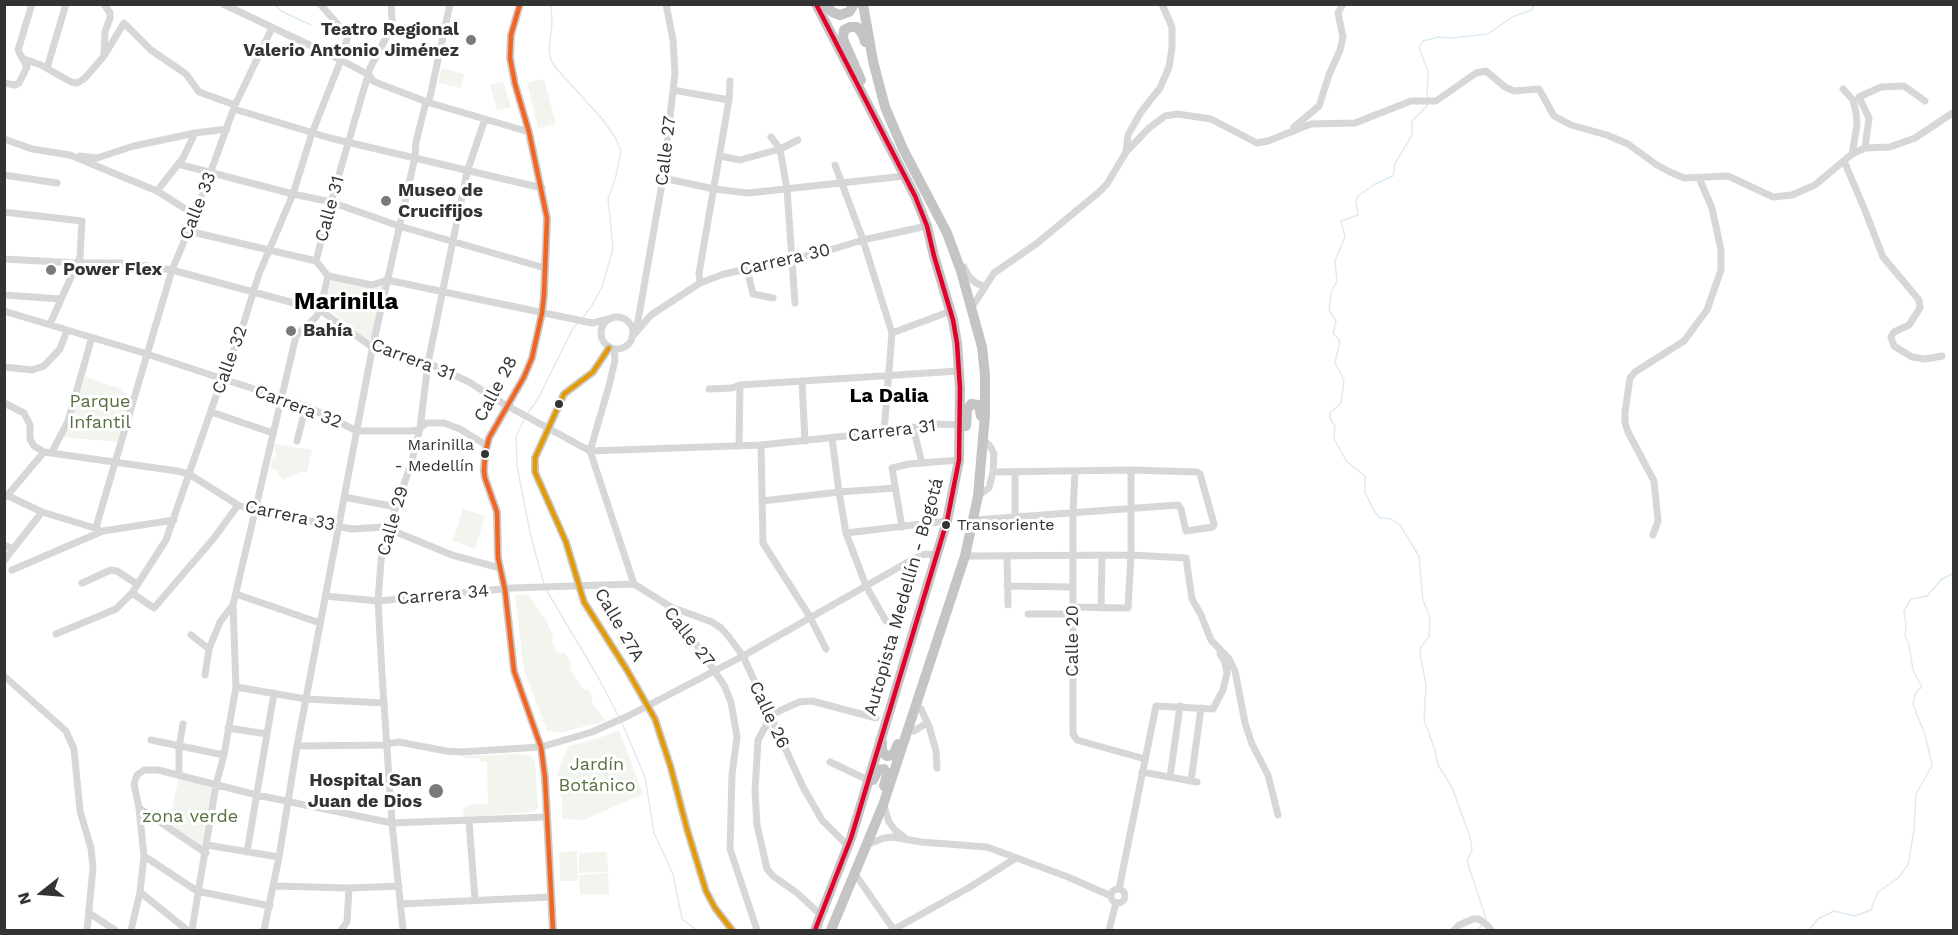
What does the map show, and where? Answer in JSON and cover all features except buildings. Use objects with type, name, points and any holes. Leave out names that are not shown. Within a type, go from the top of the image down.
[{"type":"highway","name":"Autopista Medellín - Bogotá","points":[[815,930],[849,842],[947,521],[958,465],[959,425],[957,343],[951,311],[927,226],[905,176],[816,4]]},
{"type":"highway","points":[[825,4],[832,12],[840,15],[849,12],[854,4]]},
{"type":"highway","points":[[863,4],[873,61],[883,99]]},
{"type":"highway","points":[[831,930],[884,805],[965,556],[978,496],[984,441],[985,375],[982,347],[962,271],[947,233],[897,136],[873,78],[861,30],[855,26],[848,27],[843,32],[843,39],[869,96],[873,116]]},
{"type":"highway","points":[[958,465],[964,459],[967,410],[971,404],[976,403],[982,413],[978,468],[980,482]]},
{"type":"highway","points":[[892,698],[891,712],[881,745],[882,752],[887,756],[895,752],[917,687],[928,669]]},
{"type":"highway","points":[[849,842],[857,831],[875,773],[880,768],[884,769],[887,778],[867,846]]},
{"type":"main road","name":"Calle 28","points":[[520,4],[511,35],[510,58],[548,218],[542,313],[532,358],[524,377],[486,445],[484,478],[497,512],[498,558],[505,590],[514,671],[541,747],[553,930]]},
{"type":"main road","name":"Calle 27A","points":[[612,349],[593,372],[564,394],[535,458],[535,472],[566,542],[584,602],[647,705],[658,729],[706,891],[715,908],[732,930]]},
{"type":"street","points":[[4,83],[15,85],[22,80],[27,67],[18,50],[32,4]]},
{"type":"street","points":[[47,68],[66,4]]},
{"type":"street","points":[[104,4],[110,13],[110,18],[105,32],[104,56]]},
{"type":"street","points":[[223,4],[341,60],[369,75],[380,84],[427,102],[529,132]]},
{"type":"street","name":"Calle 32","points":[[56,634],[116,609],[132,593],[166,540],[268,250],[293,194],[312,133],[348,39],[348,34],[320,4]]},
{"type":"street","name":"Calle 31","points":[[328,276],[316,261],[331,201],[373,62],[389,32],[392,19],[391,4]]},
{"type":"street","points":[[264,930],[274,886],[297,746],[372,347],[415,159],[416,142],[450,4]]},
{"type":"street","name":"Calle 27","points":[[634,334],[639,317],[663,178],[675,73],[673,40],[666,4]]},
{"type":"street","points":[[1126,152],[1128,135],[1141,112],[1160,88],[1170,67],[1172,27],[1162,4]]},
{"type":"street","points":[[1287,132],[1319,106],[1340,50],[1343,37],[1338,14],[1343,4]]},
{"type":"street","points":[[24,59],[77,83],[84,79],[104,56],[124,23],[151,50],[186,74],[199,92],[235,107],[349,143],[542,188]]},
{"type":"street","name":"Calle 33","points":[[100,529],[115,461],[172,270],[235,107],[272,28]]},
{"type":"street","points":[[972,307],[994,273],[1036,244],[1107,184],[1126,152],[1149,128],[1165,116],[1177,114],[1211,119],[1257,143],[1311,124],[1355,123],[1412,101],[1436,101],[1476,74],[1486,72],[1504,87],[1514,91],[1539,89],[1554,116],[1571,125],[1607,135],[1628,144],[1657,165],[1683,178],[1728,176],[1773,196],[1792,195],[1815,185],[1852,154],[1865,148],[1890,147],[1915,138],[1953,112]]},
{"type":"street","points":[[700,283],[699,273],[720,156],[730,81]]},
{"type":"street","points":[[1865,148],[1869,118],[1859,97],[1881,87],[1904,86],[1925,101]]},
{"type":"street","points":[[1843,89],[1853,100],[1856,112],[1857,125],[1852,154]]},
{"type":"street","points":[[673,90],[729,100]]},
{"type":"street","name":"Calle 29","points":[[403,930],[392,822],[384,703],[378,601],[381,561],[420,428],[428,363],[467,169],[485,119]]},
{"type":"street","points":[[4,139],[32,149],[97,158],[134,146],[195,133],[227,129]]},
{"type":"street","points":[[157,191],[178,164],[195,133]]},
{"type":"street","points":[[771,137],[780,149],[787,189],[795,303]]},
{"type":"street","points":[[720,156],[740,160],[780,149],[798,140]]},
{"type":"street","points":[[70,155],[157,191],[195,215]]},
{"type":"street","points":[[1844,161],[1882,257],[1919,300],[1920,308],[1909,325],[1893,332],[1891,337],[1894,346],[1912,357],[1925,359],[1942,356]]},
{"type":"street","points":[[178,164],[293,194],[331,201],[399,226],[545,268]]},
{"type":"street","points":[[835,165],[892,333],[884,432]]},
{"type":"street","points":[[4,176],[57,183]]},
{"type":"street","points":[[663,178],[748,194],[905,176]]},
{"type":"street","points":[[1653,535],[1658,521],[1654,481],[1624,423],[1625,412],[1630,378],[1635,372],[1684,341],[1707,310],[1721,270],[1721,250],[1712,208],[1699,178]]},
{"type":"street","points":[[4,212],[82,221],[80,257],[50,324]]},
{"type":"street","name":"Carrera 30","points":[[634,334],[651,315],[700,283],[724,274],[792,260],[862,240],[927,226]]},
{"type":"street","points":[[188,231],[316,261]]},
{"type":"street","points":[[947,233],[956,246],[969,277],[985,287]]},
{"type":"street","name":"Carrera 31","points":[[4,260],[122,263],[172,270],[320,310],[372,347],[428,363],[469,382],[532,420],[590,451],[761,445],[937,424],[959,425]]},
{"type":"street","points":[[747,269],[753,294],[773,298]]},
{"type":"street","points":[[192,930],[216,784],[224,755],[236,687],[233,605],[296,336],[316,317],[320,310],[328,276],[372,285],[387,280],[590,323],[621,318],[630,325],[634,334],[615,360],[590,451],[634,584]]},
{"type":"street","points":[[4,295],[61,299]]},
{"type":"street","name":"Carrera 32","points":[[4,311],[147,354],[306,406],[357,431],[410,432],[426,423],[452,425],[486,445]]},
{"type":"street","points":[[892,333],[951,311]]},
{"type":"street","name":"Carrera 30","points":[[621,318],[651,315]]},
{"type":"street","points":[[600,334],[604,323],[609,319]]},
{"type":"street","points":[[590,323],[600,334],[602,340],[612,349],[615,360]]},
{"type":"street","points":[[4,367],[32,370],[44,366],[60,349],[67,330]]},
{"type":"street","points":[[92,337],[71,413],[64,430],[48,452],[5,496],[42,512],[100,529]]},
{"type":"street","points":[[612,349],[626,347]]},
{"type":"street","points":[[709,389],[959,371]]},
{"type":"street","points":[[802,381],[805,441]]},
{"type":"street","points":[[739,446],[740,385]]},
{"type":"street","points":[[4,403],[24,413],[30,425],[30,439],[34,446],[48,452]]},
{"type":"street","points":[[297,441],[306,406]]},
{"type":"street","points":[[210,412],[273,433]]},
{"type":"street","points":[[913,427],[922,463]]},
{"type":"street","points":[[832,438],[846,532],[866,586],[886,621]]},
{"type":"street","points":[[978,496],[989,488],[993,472],[994,454],[984,441]]},
{"type":"street","points":[[761,445],[763,543],[810,617],[826,649]]},
{"type":"street","name":"Carrera 33","points":[[48,452],[189,474],[238,505],[256,511],[352,528],[376,526],[389,528],[452,555],[500,568]]},
{"type":"street","points":[[902,527],[892,468],[922,463],[958,465]]},
{"type":"street","points":[[974,520],[1178,505],[1188,532],[1213,527],[1214,524],[1199,472],[1131,470],[993,472]]},
{"type":"street","points":[[1028,614],[1128,608],[1131,555],[1131,470]]},
{"type":"street","name":"Calle 20","points":[[1075,471],[1073,512],[1075,738],[1145,759]]},
{"type":"street","points":[[1015,473],[1015,517]]},
{"type":"street","points":[[762,501],[895,488]]},
{"type":"street","points":[[344,497],[396,507]]},
{"type":"street","points":[[132,593],[154,608],[214,538],[238,505]]},
{"type":"street","points":[[4,561],[42,512]]},
{"type":"street","points":[[12,570],[100,529],[174,520]]},
{"type":"street","points":[[846,532],[947,521]]},
{"type":"street","points":[[4,545],[13,549]]},
{"type":"street","points":[[297,746],[388,745],[399,742],[461,752],[541,747],[607,727],[742,656],[915,558],[925,554],[937,555]]},
{"type":"street","points":[[965,556],[1131,555],[1186,558],[1190,595],[1227,668],[1225,681],[1215,707],[1210,710],[1156,706],[1119,889]]},
{"type":"street","points":[[1007,556],[1008,605]]},
{"type":"street","points":[[1101,608],[1102,556]]},
{"type":"street","points":[[82,583],[111,570],[117,571],[137,584]]},
{"type":"street","name":"Calle 27","points":[[634,584],[671,607],[715,670],[731,702],[735,714],[737,736],[732,775],[730,849],[757,930]]},
{"type":"street","name":"Carrera 34","points":[[325,596],[378,601],[526,588],[634,584]]},
{"type":"street","points":[[1007,586],[1073,587]]},
{"type":"street","points":[[236,594],[321,623]]},
{"type":"street","points":[[205,675],[209,649],[220,622],[233,605]]},
{"type":"street","name":"Calle 26","points":[[671,607],[712,622],[721,628],[742,656],[803,787],[822,820],[849,842]]},
{"type":"street","points":[[191,635],[209,649]]},
{"type":"street","points":[[1216,647],[1229,659],[1235,671],[1245,723],[1252,744],[1268,775],[1278,815]]},
{"type":"street","points":[[4,676],[66,731],[74,749],[80,811],[91,848],[93,868],[87,930]]},
{"type":"street","points":[[236,687],[306,699],[384,703]]},
{"type":"street","points":[[247,852],[274,693]]},
{"type":"street","points":[[821,915],[767,869],[756,814],[758,740],[770,718],[791,704],[812,701],[876,718]]},
{"type":"street","points":[[1170,777],[1180,706]]},
{"type":"street","points":[[1142,772],[1194,781],[1201,708]]},
{"type":"street","points":[[921,709],[929,726],[936,751],[937,768]]},
{"type":"street","points":[[179,775],[179,747],[183,724]]},
{"type":"street","points":[[914,731],[925,724],[929,726]]},
{"type":"street","points":[[228,728],[267,734]]},
{"type":"street","points":[[151,740],[224,755]]},
{"type":"street","points":[[830,762],[868,780]]},
{"type":"street","points":[[131,930],[140,892],[144,856],[134,784],[137,775],[144,770],[158,770],[257,795],[392,822],[547,817]]},
{"type":"street","points":[[884,805],[889,822],[905,838]]},
{"type":"street","points":[[139,808],[206,849],[279,857]]},
{"type":"street","points":[[469,821],[476,900]]},
{"type":"street","points":[[867,846],[884,838],[905,838],[921,842],[987,847],[1068,877],[1111,896],[1116,903]]},
{"type":"street","points":[[144,856],[197,891],[270,906]]},
{"type":"street","points":[[855,874],[894,930],[1016,858]]},
{"type":"street","points":[[274,886],[349,888],[399,886]]},
{"type":"street","points":[[349,888],[347,922],[349,930]]},
{"type":"street","points":[[1111,896],[1114,890],[1119,889]]},
{"type":"street","points":[[1116,903],[1123,901],[1125,896],[1119,889]]},
{"type":"street","points":[[140,892],[187,930]]},
{"type":"street","points":[[401,904],[551,897]]},
{"type":"street","points":[[1109,930],[1116,903]]},
{"type":"street","points":[[89,913],[115,930]]},
{"type":"street","points":[[1454,930],[1467,921],[1479,920],[1489,928]]},
{"type":"street","points":[[341,930],[347,922]]},
{"type":"green space","points":[[442,68],[464,74],[461,88],[438,83]]},
{"type":"green space","points":[[544,79],[556,124],[538,128],[527,83]]},
{"type":"green space","points":[[503,81],[511,107],[497,111],[490,85]]},
{"type":"green space","points":[[332,280],[388,284],[373,345],[326,307],[324,303]]},
{"type":"green space","name":"Parque Infantil","points":[[85,377],[121,389],[131,402],[119,442],[62,437],[70,423]]},
{"type":"green space","points":[[274,444],[312,450],[307,472],[300,472],[283,480],[275,469],[270,468],[272,458],[275,460]]},
{"type":"green space","points":[[463,509],[485,516],[475,549],[453,541]]},
{"type":"green space","points":[[528,594],[547,622],[556,651],[560,654],[565,653],[572,665],[570,670],[584,690],[588,689],[592,697],[591,701],[606,721],[559,733],[547,731],[524,670],[515,595]]},
{"type":"green space","name":"Jardín Botánico","points":[[619,730],[643,794],[584,820],[562,819],[562,798],[559,796],[557,775],[568,746]]},
{"type":"green space","points":[[518,754],[531,756],[535,762],[538,808],[533,812],[463,817],[464,808],[474,804],[488,804],[487,762],[480,762],[480,758],[463,758],[463,756]]},
{"type":"green space","name":"zona verde","points":[[179,776],[215,785],[205,851],[168,827]]},
{"type":"green space","points":[[577,851],[578,881],[560,881],[559,852]]},
{"type":"green space","points":[[607,852],[608,872],[579,873],[579,853]]},
{"type":"green space","points":[[608,873],[609,894],[580,895],[579,875]]},
{"type":"waterway","points":[[274,4],[281,11],[311,25]]},
{"type":"waterway","points":[[551,4],[552,23],[549,51],[551,60],[603,120],[615,137],[621,151],[608,199],[613,248],[602,287],[583,317]]},
{"type":"waterway","points":[[1427,98],[1428,71],[1419,48],[1423,41],[1439,37],[1453,38],[1488,34],[1512,17],[1531,10],[1535,4]]},
{"type":"waterway","points":[[1427,103],[1427,106],[1412,121],[1412,135],[1395,164],[1393,176],[1375,184],[1358,196],[1356,200],[1358,215],[1341,221],[1345,237],[1335,261],[1337,281],[1331,293],[1329,310],[1336,321],[1333,333],[1340,341],[1335,363],[1344,380],[1341,403],[1330,413],[1330,418],[1335,426],[1334,439],[1347,462],[1365,476],[1365,492],[1374,511],[1380,518],[1391,519],[1400,525],[1419,556],[1423,600],[1430,618],[1429,637],[1421,647],[1420,654],[1426,685],[1424,720],[1438,765],[1452,787],[1470,837],[1472,850],[1467,861],[1486,919],[1484,921]]},
{"type":"waterway","points":[[528,413],[539,397],[573,328],[578,323]]},
{"type":"waterway","points":[[524,420],[516,436],[517,466],[531,537],[544,584]]},
{"type":"waterway","points":[[1809,930],[1818,919],[1834,911],[1855,916],[1871,910],[1877,893],[1899,877],[1908,865],[1914,830],[1916,794],[1932,765],[1926,738],[1913,704],[1916,692],[1922,687],[1913,670],[1909,645],[1905,636],[1904,611],[1911,599],[1927,596],[1942,579],[1954,573]]},
{"type":"waterway","points":[[547,591],[619,717]]},
{"type":"waterway","points":[[621,721],[645,777],[654,833],[673,874],[682,919],[697,930]]},
{"type":"waterway","points":[[1478,930],[1482,925]]},
{"type":"transit line","points":[[520,4],[511,35],[510,58],[529,132],[547,218],[544,295],[532,358],[524,377],[489,438],[484,471],[497,512],[498,558],[505,590],[514,671],[541,747],[545,778],[553,930]]},
{"type":"transit line","points":[[815,930],[851,838],[947,521],[959,460],[960,388],[953,320],[927,226],[915,196],[816,4]]},
{"type":"transit line","points":[[609,348],[593,372],[564,394],[535,458],[535,472],[566,542],[584,602],[655,719],[706,891],[715,908],[732,930]]},
{"type":"place","name":"Teatro Regional Valerio Antonio Jiménez","points":[[471,40]]},
{"type":"place","name":"Museo de Crucifijos","points":[[386,201]]},
{"type":"place","name":"Power Flex","points":[[51,270]]},
{"type":"place","name":"Bahía","points":[[291,331]]},
{"type":"place","name":"Marinilla - Medellín","points":[[485,454]]},
{"type":"place","name":"Transoriente","points":[[946,525]]},
{"type":"place","name":"Hospital San Juan de Dios","points":[[436,791]]},
{"type":"district","name":"Marinilla","points":[[346,302]]},
{"type":"district","name":"La Dalia","points":[[889,396]]}]
